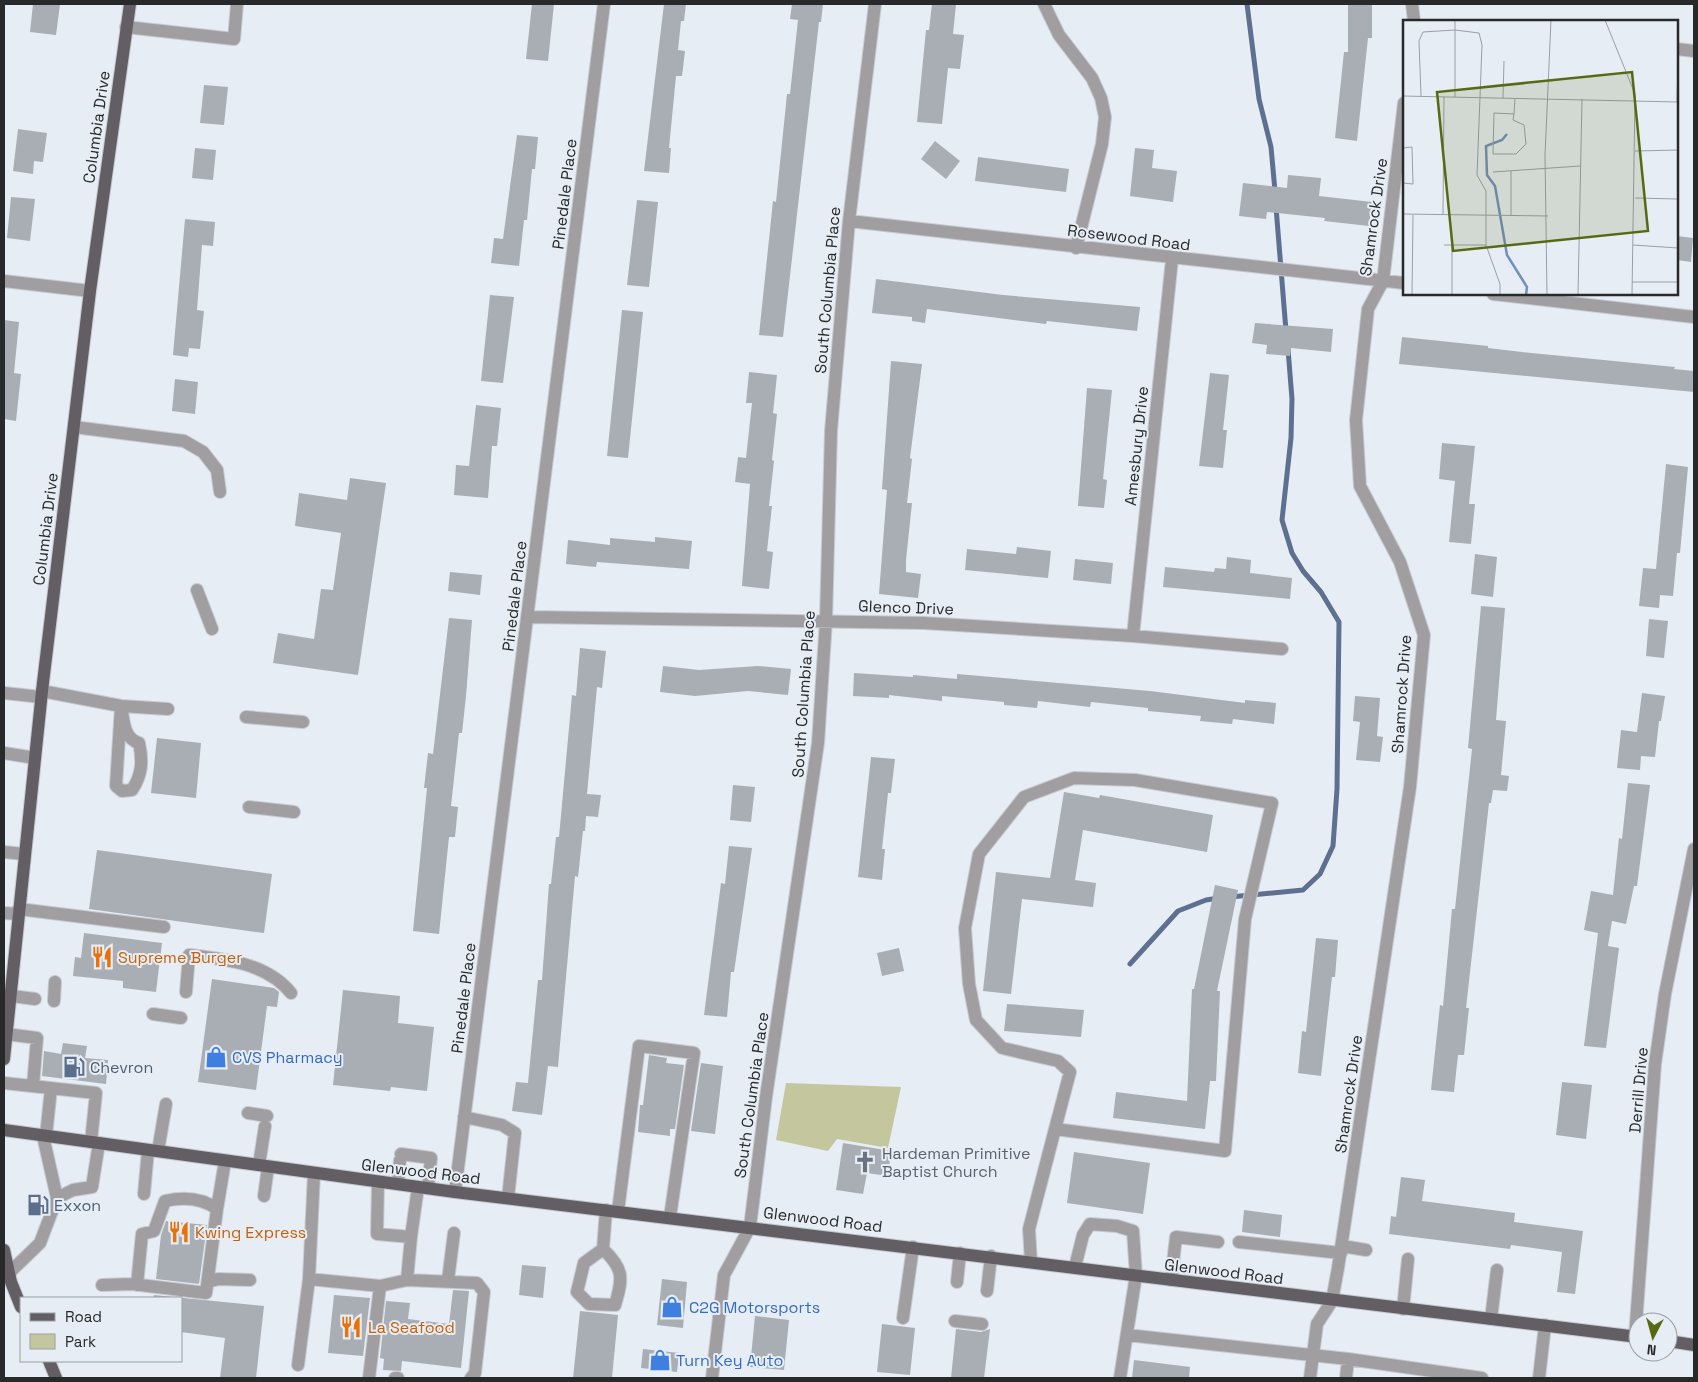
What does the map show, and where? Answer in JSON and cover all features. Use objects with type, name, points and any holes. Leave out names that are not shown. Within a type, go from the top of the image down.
[{"type":"main road","name":"Columbia Drive","points":[[4,1059],[7,996],[41,694],[90,291],[130,4]]},
{"type":"main road","name":"Glenwood Road","points":[[4,1130],[423,1188],[991,1256],[1332,1301],[1628,1336]]},
{"type":"main road","points":[[4,1255],[20,1303]]},
{"type":"main road","points":[[1678,1343],[1694,1345]]},
{"type":"main road","points":[[49,1362],[56,1378]]},
{"type":"street","points":[[126,27],[234,39],[238,4]]},
{"type":"street","name":"Pinedale Place","points":[[455,1192],[604,4]]},
{"type":"street","name":"South Columbia Place","points":[[712,1378],[724,1275],[750,1227],[766,1098],[818,742],[826,620],[831,431],[849,221],[874,4]]},
{"type":"street","points":[[1044,4],[1059,35],[1092,78],[1102,98],[1105,117],[1102,144],[1076,248]]},
{"type":"street","points":[[1412,4],[1414,20]]},
{"type":"street","points":[[1678,49],[1694,51]]},
{"type":"street","name":"Shamrock Drive","points":[[1332,1301],[1410,788],[1424,635],[1400,562],[1360,486],[1356,420],[1368,309],[1383,281],[1403,111]]},
{"type":"street","name":"Rosewood Road","points":[[849,221],[1172,259],[1403,283]]},
{"type":"street","name":"Amesbury Drive","points":[[1132,636],[1172,259]]},
{"type":"street","points":[[4,281],[90,291]]},
{"type":"street","points":[[1502,295],[1694,317]]},
{"type":"street","points":[[74,427],[184,441],[203,452],[217,470],[220,492]]},
{"type":"street","points":[[197,590],[212,629]]},
{"type":"street","name":"Glenco Drive","points":[[528,617],[924,622],[1132,636],[1282,649]]},
{"type":"street","points":[[4,693],[41,694],[121,706],[168,710]]},
{"type":"street","points":[[121,706],[126,733],[132,741],[139,742],[142,756],[140,778],[132,790],[122,792],[116,786],[121,706]]},
{"type":"street","points":[[246,717],[303,722]]},
{"type":"street","points":[[4,754],[35,758]]},
{"type":"street","points":[[1031,1262],[1029,1229],[1054,1129],[1070,1072],[1058,1061],[1002,1048],[976,1020],[969,984],[965,928],[979,854],[1024,797],[1074,778],[1135,780],[1272,803],[1245,919],[1226,1150],[1054,1129]]},
{"type":"street","points":[[249,807],[294,812]]},
{"type":"street","name":"Derrill Drive","points":[[1639,1312],[1655,1064],[1664,994],[1694,849]]},
{"type":"street","points":[[4,852],[24,854]]},
{"type":"street","points":[[4,913],[18,911],[164,927]]},
{"type":"street","points":[[186,992],[189,954],[239,961],[281,980],[291,992]]},
{"type":"street","points":[[54,1001],[55,982]]},
{"type":"street","points":[[7,996],[35,999]]},
{"type":"street","points":[[153,1014],[181,1018]]},
{"type":"street","points":[[5,1026],[37,1038],[33,1086]]},
{"type":"street","points":[[603,1249],[616,1261],[621,1272],[620,1288],[615,1304],[589,1304],[577,1292],[584,1262],[603,1249],[623,1162],[639,1046],[694,1053],[670,1217]]},
{"type":"street","points":[[4,1083],[96,1093],[92,1187],[73,1190],[57,1198]]},
{"type":"street","points":[[9,1273],[40,1243],[57,1198],[44,1136],[51,1088]]},
{"type":"street","points":[[144,1194],[166,1104]]},
{"type":"street","points":[[248,1113],[266,1121],[264,1196]]},
{"type":"street","points":[[464,1117],[502,1125],[515,1133],[508,1198]]},
{"type":"street","points":[[398,1184],[400,1157],[431,1158],[411,1237],[407,1280]]},
{"type":"street","points":[[102,1285],[135,1284],[206,1293],[225,1160]]},
{"type":"street","points":[[298,1365],[309,1279],[314,1173]]},
{"type":"street","points":[[378,1182],[376,1234],[411,1237]]},
{"type":"street","points":[[135,1284],[142,1234],[154,1231],[165,1202],[181,1198],[208,1203],[217,1209]]},
{"type":"street","points":[[1076,1268],[1083,1235],[1090,1224],[1118,1226],[1133,1231],[1136,1275],[1120,1378]]},
{"type":"street","points":[[448,1280],[454,1233]]},
{"type":"street","points":[[1171,1280],[1176,1237],[1218,1242]]},
{"type":"street","points":[[1239,1242],[1366,1250]]},
{"type":"street","points":[[903,1318],[913,1247]]},
{"type":"street","points":[[957,1282],[960,1253]]},
{"type":"street","points":[[987,1290],[991,1256]]},
{"type":"street","points":[[1404,1309],[1408,1259]]},
{"type":"street","points":[[1491,1319],[1497,1270]]},
{"type":"street","points":[[208,1282],[218,1279],[250,1280]]},
{"type":"street","points":[[309,1279],[380,1286],[407,1280],[448,1280],[477,1283],[484,1292],[475,1373],[471,1378]]},
{"type":"street","points":[[369,1378],[380,1286]]},
{"type":"street","points":[[1310,1378],[1317,1324],[1332,1301]]},
{"type":"street","points":[[955,1321],[982,1324]]},
{"type":"street","points":[[1539,1378],[1545,1325]]},
{"type":"street","points":[[1127,1335],[1348,1359],[1482,1378]]},
{"type":"street","points":[[1346,1378],[1348,1359]]},
{"type":"green space","points":[[786,1083],[901,1087],[888,1148],[837,1139],[828,1151],[776,1140]]},
{"type":"building","points":[[33,4],[60,4],[56,35],[30,32]]},
{"type":"building","points":[[532,4],[554,4],[548,61],[526,59]]},
{"type":"building","points":[[664,4],[686,4],[684,21],[681,21],[678,50],[685,51],[682,76],[676,76],[669,148],[671,148],[669,173],[644,171]]},
{"type":"building","points":[[792,4],[823,4],[821,22],[819,22],[783,337],[759,335],[773,201],[776,202],[787,94],[790,94],[798,20],[790,19]]},
{"type":"building","points":[[932,4],[956,4],[953,34],[964,35],[960,69],[948,68],[942,124],[917,122],[926,30],[929,30]]},
{"type":"building","points":[[1348,4],[1372,4],[1372,38],[1368,38],[1357,141],[1335,138],[1344,52],[1348,52]]},
{"type":"building","points":[[204,85],[228,87],[224,125],[200,123]]},
{"type":"building","points":[[18,129],[47,133],[43,162],[34,161],[33,174],[13,171]]},
{"type":"building","points":[[517,135],[538,137],[535,169],[532,169],[527,220],[524,220],[519,266],[491,263],[494,238],[503,239]]},
{"type":"building","points":[[935,141],[960,161],[946,179],[921,159]]},
{"type":"building","points":[[195,148],[216,150],[213,180],[192,178]]},
{"type":"building","points":[[1135,148],[1154,150],[1152,168],[1177,171],[1173,202],[1130,196]]},
{"type":"building","points":[[978,157],[1069,169],[1066,192],[975,181]]},
{"type":"building","points":[[1288,175],[1321,178],[1319,196],[1372,202],[1369,226],[1324,221],[1325,218],[1267,212],[1266,219],[1239,216],[1243,183],[1287,188]]},
{"type":"building","points":[[11,197],[35,199],[30,241],[7,238]]},
{"type":"building","points":[[637,200],[658,202],[649,287],[627,285]]},
{"type":"building","points":[[185,219],[215,222],[213,246],[202,245],[197,310],[204,311],[200,349],[189,348],[188,357],[173,355]]},
{"type":"building","points":[[1678,236],[1693,238],[1691,262],[1678,260]]},
{"type":"building","points":[[876,279],[1003,295],[1140,307],[1137,331],[1047,321],[1046,324],[927,309],[925,323],[912,321],[912,317],[872,313]]},
{"type":"building","points":[[490,295],[514,297],[503,383],[481,381]]},
{"type":"building","points":[[622,310],[643,312],[628,458],[607,456]]},
{"type":"building","points":[[4,320],[19,322],[14,373],[21,374],[16,421],[4,419]]},
{"type":"building","points":[[1255,323],[1333,329],[1331,352],[1291,348],[1290,356],[1266,354],[1267,345],[1252,343]]},
{"type":"building","points":[[1402,337],[1488,346],[1488,348],[1522,352],[1675,367],[1674,369],[1694,371],[1694,392],[1399,364]]},
{"type":"building","points":[[891,361],[922,364],[910,458],[912,459],[907,503],[912,503],[906,560],[906,572],[921,574],[918,598],[879,594],[887,490],[882,489]]},
{"type":"building","points":[[749,372],[777,375],[773,413],[777,414],[769,506],[772,506],[767,551],[773,552],[769,589],[742,586],[750,484],[735,482],[738,457],[746,458],[752,403],[746,403]]},
{"type":"building","points":[[1210,373],[1229,375],[1223,430],[1227,430],[1223,468],[1199,466]]},
{"type":"building","points":[[175,379],[198,382],[195,414],[172,411]]},
{"type":"building","points":[[1087,388],[1112,390],[1103,479],[1107,480],[1104,508],[1078,506]]},
{"type":"building","points":[[476,405],[501,408],[497,446],[492,446],[488,498],[454,495],[456,465],[469,466]]},
{"type":"building","points":[[1442,443],[1475,446],[1469,504],[1475,504],[1471,544],[1449,542],[1455,481],[1439,479]]},
{"type":"building","points":[[1666,464],[1688,467],[1680,553],[1677,553],[1673,596],[1660,595],[1659,608],[1639,606],[1643,568],[1656,569]]},
{"type":"building","points":[[350,478],[386,483],[358,675],[273,663],[278,633],[314,639],[321,589],[333,590],[341,533],[295,526],[299,493],[347,500]]},
{"type":"building","points":[[655,537],[692,541],[689,569],[597,562],[596,567],[566,564],[568,540],[610,545],[610,538],[655,542]]},
{"type":"building","points":[[1017,547],[1051,551],[1048,578],[965,570],[967,549],[1016,554]]},
{"type":"building","points":[[1475,554],[1497,557],[1493,597],[1471,594]]},
{"type":"building","points":[[1227,557],[1251,560],[1250,573],[1292,578],[1290,599],[1163,587],[1165,567],[1214,572],[1215,568],[1226,569]]},
{"type":"building","points":[[1075,559],[1113,563],[1111,584],[1073,580]]},
{"type":"building","points":[[450,572],[482,575],[480,595],[448,591]]},
{"type":"building","points":[[1481,606],[1505,608],[1496,720],[1506,721],[1501,775],[1509,776],[1507,791],[1493,790],[1491,803],[1489,803],[1466,1008],[1469,1008],[1464,1055],[1458,1055],[1454,1092],[1431,1090],[1440,1005],[1443,1006],[1452,909],[1455,909],[1472,749],[1468,748]]},
{"type":"building","points":[[449,618],[472,620],[462,733],[459,733],[451,806],[458,807],[455,837],[449,837],[439,934],[413,931],[427,788],[424,788],[428,753],[433,754]]},
{"type":"building","points":[[1649,619],[1668,621],[1664,658],[1646,656]]},
{"type":"building","points":[[580,648],[606,651],[602,688],[597,687],[587,794],[601,795],[598,817],[586,816],[585,831],[583,831],[578,877],[575,876],[558,1067],[548,1066],[542,1115],[512,1111],[516,1082],[528,1083],[538,980],[542,980],[549,884],[551,884],[556,837],[559,837],[572,695],[576,696]]},
{"type":"building","points":[[663,666],[699,670],[758,666],[791,669],[788,695],[748,691],[695,696],[660,692]]},
{"type":"building","points":[[854,673],[957,679],[957,674],[1150,691],[1245,703],[1245,700],[1276,703],[1274,724],[1233,719],[1232,724],[1200,721],[1201,716],[1148,711],[1148,708],[1091,702],[1090,707],[1038,701],[1037,708],[1004,705],[1004,702],[942,696],[942,701],[889,695],[889,698],[853,696]]},
{"type":"building","points":[[1642,693],[1665,696],[1661,721],[1659,721],[1655,757],[1641,756],[1640,770],[1617,768],[1621,730],[1637,732]]},
{"type":"building","points":[[1355,696],[1380,698],[1377,736],[1383,737],[1380,762],[1356,760],[1360,722],[1353,721]]},
{"type":"building","points":[[157,738],[201,743],[196,798],[151,793]]},
{"type":"building","points":[[871,757],[895,759],[891,793],[888,793],[882,849],[885,849],[882,880],[858,877]]},
{"type":"building","points":[[1628,783],[1650,785],[1637,886],[1634,886],[1626,924],[1612,921],[1608,946],[1619,948],[1606,1048],[1584,1046],[1598,933],[1584,930],[1591,891],[1613,895],[1619,838],[1622,839]]},
{"type":"building","points":[[733,785],[755,787],[751,822],[730,820]]},
{"type":"building","points":[[1064,792],[1099,798],[1100,795],[1213,815],[1207,852],[1083,830],[1075,880],[1096,883],[1093,907],[1022,899],[1011,994],[983,991],[996,872],[1050,878]]},
{"type":"building","points":[[729,846],[752,848],[734,972],[731,972],[727,1017],[704,1015],[721,883],[725,884]]},
{"type":"building","points":[[97,850],[272,874],[264,933],[89,909]]},
{"type":"building","points":[[1215,885],[1238,890],[1217,991],[1220,991],[1216,1081],[1210,1081],[1205,1129],[1113,1118],[1116,1092],[1187,1101],[1192,989],[1194,989]]},
{"type":"building","points":[[84,933],[162,943],[156,992],[123,988],[123,981],[73,976],[75,957],[81,958]]},
{"type":"building","points":[[1316,938],[1338,940],[1335,977],[1332,977],[1321,1076],[1298,1073],[1302,1031],[1306,1032]]},
{"type":"building","points":[[899,948],[904,971],[882,976],[877,953]]},
{"type":"building","points":[[212,979],[274,988],[279,992],[277,1007],[267,1006],[256,1090],[198,1082]]},
{"type":"building","points":[[343,990],[400,996],[398,1023],[434,1027],[427,1091],[391,1087],[390,1091],[333,1085]]},
{"type":"building","points":[[1007,1004],[1084,1010],[1081,1037],[1004,1031]]},
{"type":"building","points":[[63,1043],[87,1046],[85,1058],[108,1060],[106,1084],[42,1076],[44,1051],[61,1054]]},
{"type":"building","points":[[649,1055],[667,1058],[666,1063],[684,1065],[675,1129],[670,1129],[670,1136],[638,1132],[640,1105],[643,1105]]},
{"type":"building","points":[[701,1063],[723,1066],[715,1134],[691,1131]]},
{"type":"building","points":[[1562,1082],[1592,1085],[1586,1139],[1556,1135]]},
{"type":"building","name":"Hardeman Primitive Baptist Church","points":[[843,1143],[891,1151],[888,1176],[867,1173],[863,1194],[836,1190]]},
{"type":"building","points":[[1074,1152],[1150,1163],[1143,1214],[1067,1203]]},
{"type":"building","points":[[1401,1177],[1425,1180],[1422,1201],[1515,1213],[1514,1222],[1583,1231],[1575,1294],[1557,1292],[1562,1252],[1511,1245],[1510,1249],[1389,1234],[1391,1216],[1396,1217]]},
{"type":"building","points":[[1244,1210],[1282,1215],[1280,1237],[1242,1232]]},
{"type":"building","points":[[166,1221],[207,1225],[199,1284],[156,1279],[161,1235]]},
{"type":"building","points":[[522,1265],[546,1267],[543,1298],[519,1295]]},
{"type":"building","points":[[662,1279],[687,1282],[683,1328],[657,1325]]},
{"type":"building","points":[[453,1290],[469,1291],[461,1368],[402,1361],[401,1371],[383,1370],[384,1359],[380,1358],[386,1301],[410,1303],[408,1319],[449,1324]]},
{"type":"building","points":[[154,1295],[174,1297],[153,1297]]},
{"type":"building","points":[[334,1295],[370,1298],[363,1356],[328,1353]]},
{"type":"building","points":[[182,1298],[264,1306],[256,1378],[220,1378],[225,1338],[182,1332]]},
{"type":"building","points":[[580,1311],[618,1315],[612,1378],[573,1378]]},
{"type":"building","points":[[755,1316],[789,1320],[784,1370],[750,1367]]},
{"type":"building","points":[[882,1324],[915,1328],[910,1375],[877,1372]]},
{"type":"building","points":[[956,1329],[981,1332],[990,1329],[984,1378],[951,1378]]},
{"type":"building","points":[[643,1349],[679,1353],[677,1372],[641,1368]]},
{"type":"building","points":[[1134,1360],[1190,1367],[1189,1378],[1132,1378]]},
{"type":"waterway","points":[[1247,4],[1259,99],[1271,147],[1275,191]]},
{"type":"waterway","points":[[1276,207],[1286,331]]},
{"type":"waterway","points":[[1230,897],[1303,890],[1320,874],[1333,846],[1337,789],[1339,622],[1321,592],[1303,571],[1292,553],[1282,520],[1291,438],[1292,399],[1288,349]]},
{"type":"waterway","points":[[1130,964],[1178,911],[1206,900],[1219,898]]},
{"type":"place","name":"Supreme Burger","points":[[102,957]]},
{"type":"place","name":"CVS Pharmacy","points":[[216,1057]]},
{"type":"place","name":"Chevron","points":[[74,1067]]},
{"type":"place","name":"Hardeman Primitive Baptist Church","points":[[865,1162]]},
{"type":"place","name":"Exxon","points":[[38,1205]]},
{"type":"place","name":"Kwing Express","points":[[179,1232]]},
{"type":"place","name":"C2G Motorsports","points":[[672,1307]]},
{"type":"place","name":"La Seafood","points":[[351,1327]]},
{"type":"place","name":"Turn Key Auto","points":[[660,1360]]}]
